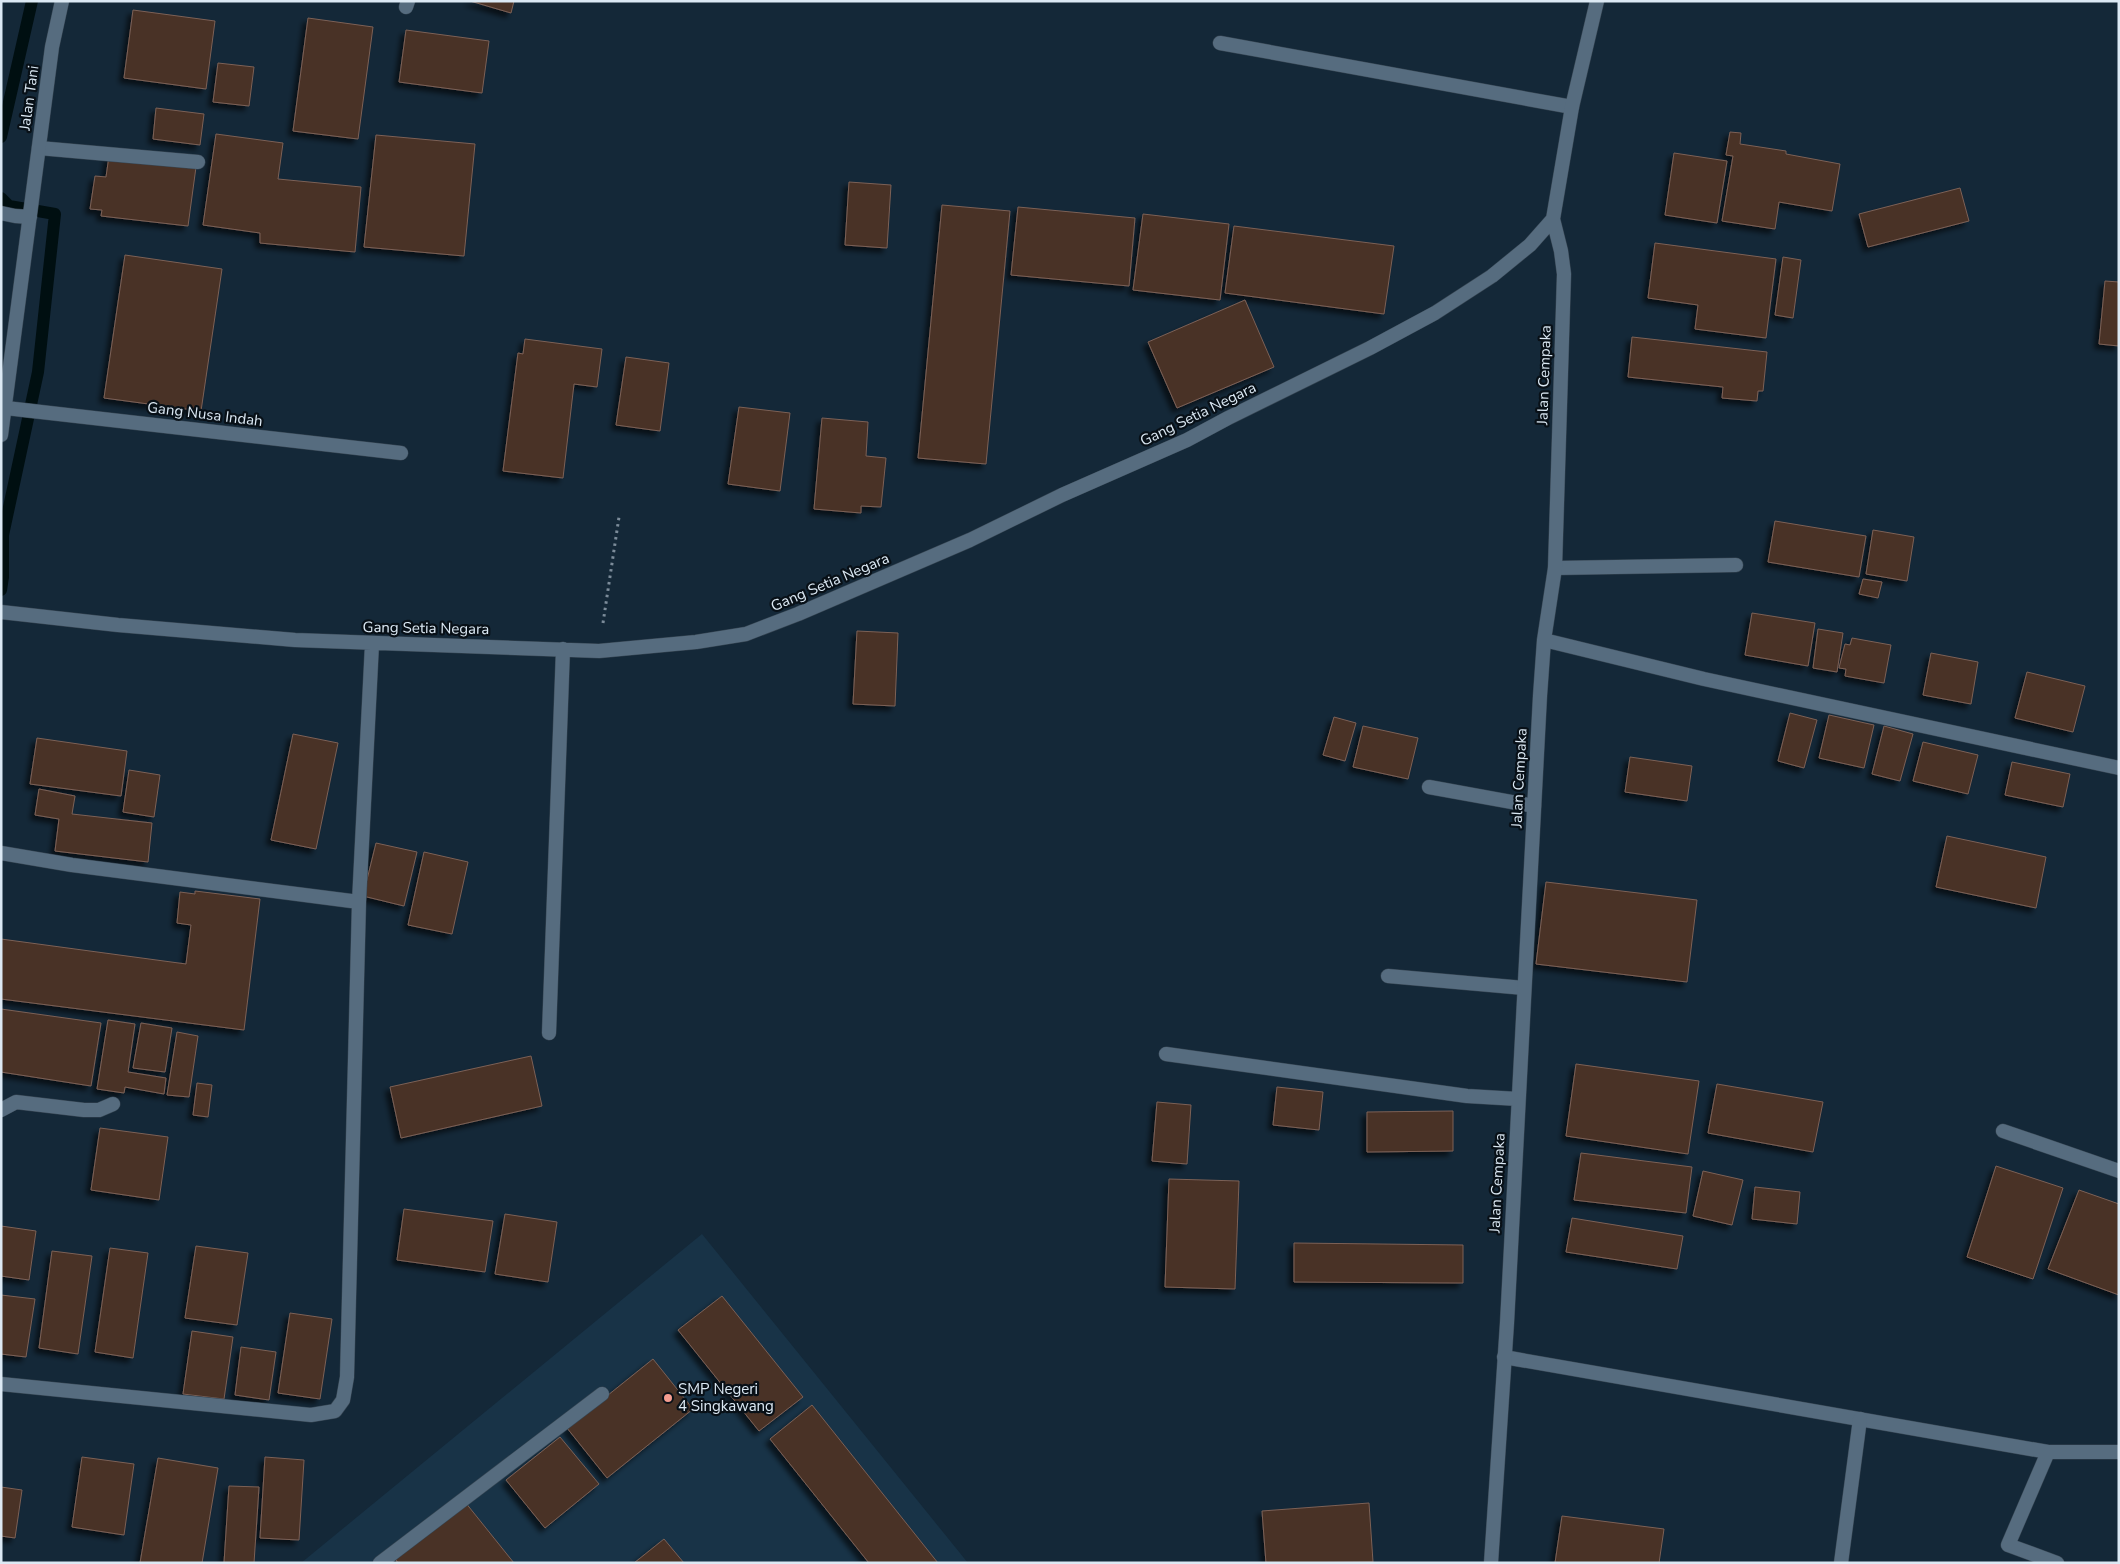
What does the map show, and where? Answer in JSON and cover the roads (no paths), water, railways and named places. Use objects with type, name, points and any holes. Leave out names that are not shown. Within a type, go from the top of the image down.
[{"type":"street","name":"Jalan Tani","points":[[30,217],[52,47],[62,1]]},
{"type":"street","name":"Jalan Cempaka","points":[[1491,1563],[1544,640],[1555,568],[1564,274],[1561,251],[1553,219],[1572,107],[1597,1]]},
{"type":"street","points":[[1220,43],[1572,107]]},
{"type":"street","points":[[39,148],[198,162]]},
{"type":"street","points":[[1,435],[30,217],[8,215]]},
{"type":"street","name":"Gang Setia Negara","points":[[1,612],[240,636],[372,644],[598,651],[696,642],[746,634],[798,614],[970,540],[1187,440],[1370,348],[1435,313],[1492,276],[1530,245],[1553,219]]},
{"type":"street","name":"Gang Nusa Indah","points":[[6,408],[401,453]]},
{"type":"street","points":[[1555,568],[1736,565]]},
{"type":"street","points":[[1544,640],[1713,681],[2119,768]]},
{"type":"street","points":[[1,1384],[311,1415],[335,1411],[343,1400],[346,1377],[359,902],[372,644]]},
{"type":"street","points":[[549,1034],[563,649]]},
{"type":"street","points":[[1428,787],[1534,806]]},
{"type":"street","points":[[1,854],[72,865],[208,881],[273,892],[359,902]]},
{"type":"street","points":[[1388,976],[1524,988]]},
{"type":"street","points":[[1166,1054],[1466,1096],[1518,1099]]},
{"type":"street","points":[[1,1110],[16,1102],[84,1110],[99,1110],[113,1104]]},
{"type":"street","points":[[2003,1131],[2119,1171]]},
{"type":"street","points":[[1504,1357],[2048,1452],[2119,1452]]},
{"type":"street","points":[[380,1563],[602,1394]]},
{"type":"street","points":[[1841,1563],[1860,1419]]},
{"type":"street","points":[[2048,1452],[2008,1545],[2056,1563]]},
{"type":"waterway","points":[[1,137],[32,1]]},
{"type":"waterway","points":[[1,198],[9,206],[55,214],[38,372],[3,535],[3,577],[1,590]]},
{"type":"place","name":"SMP Negeri 4 Singkawang","points":[[668,1398]]}]
